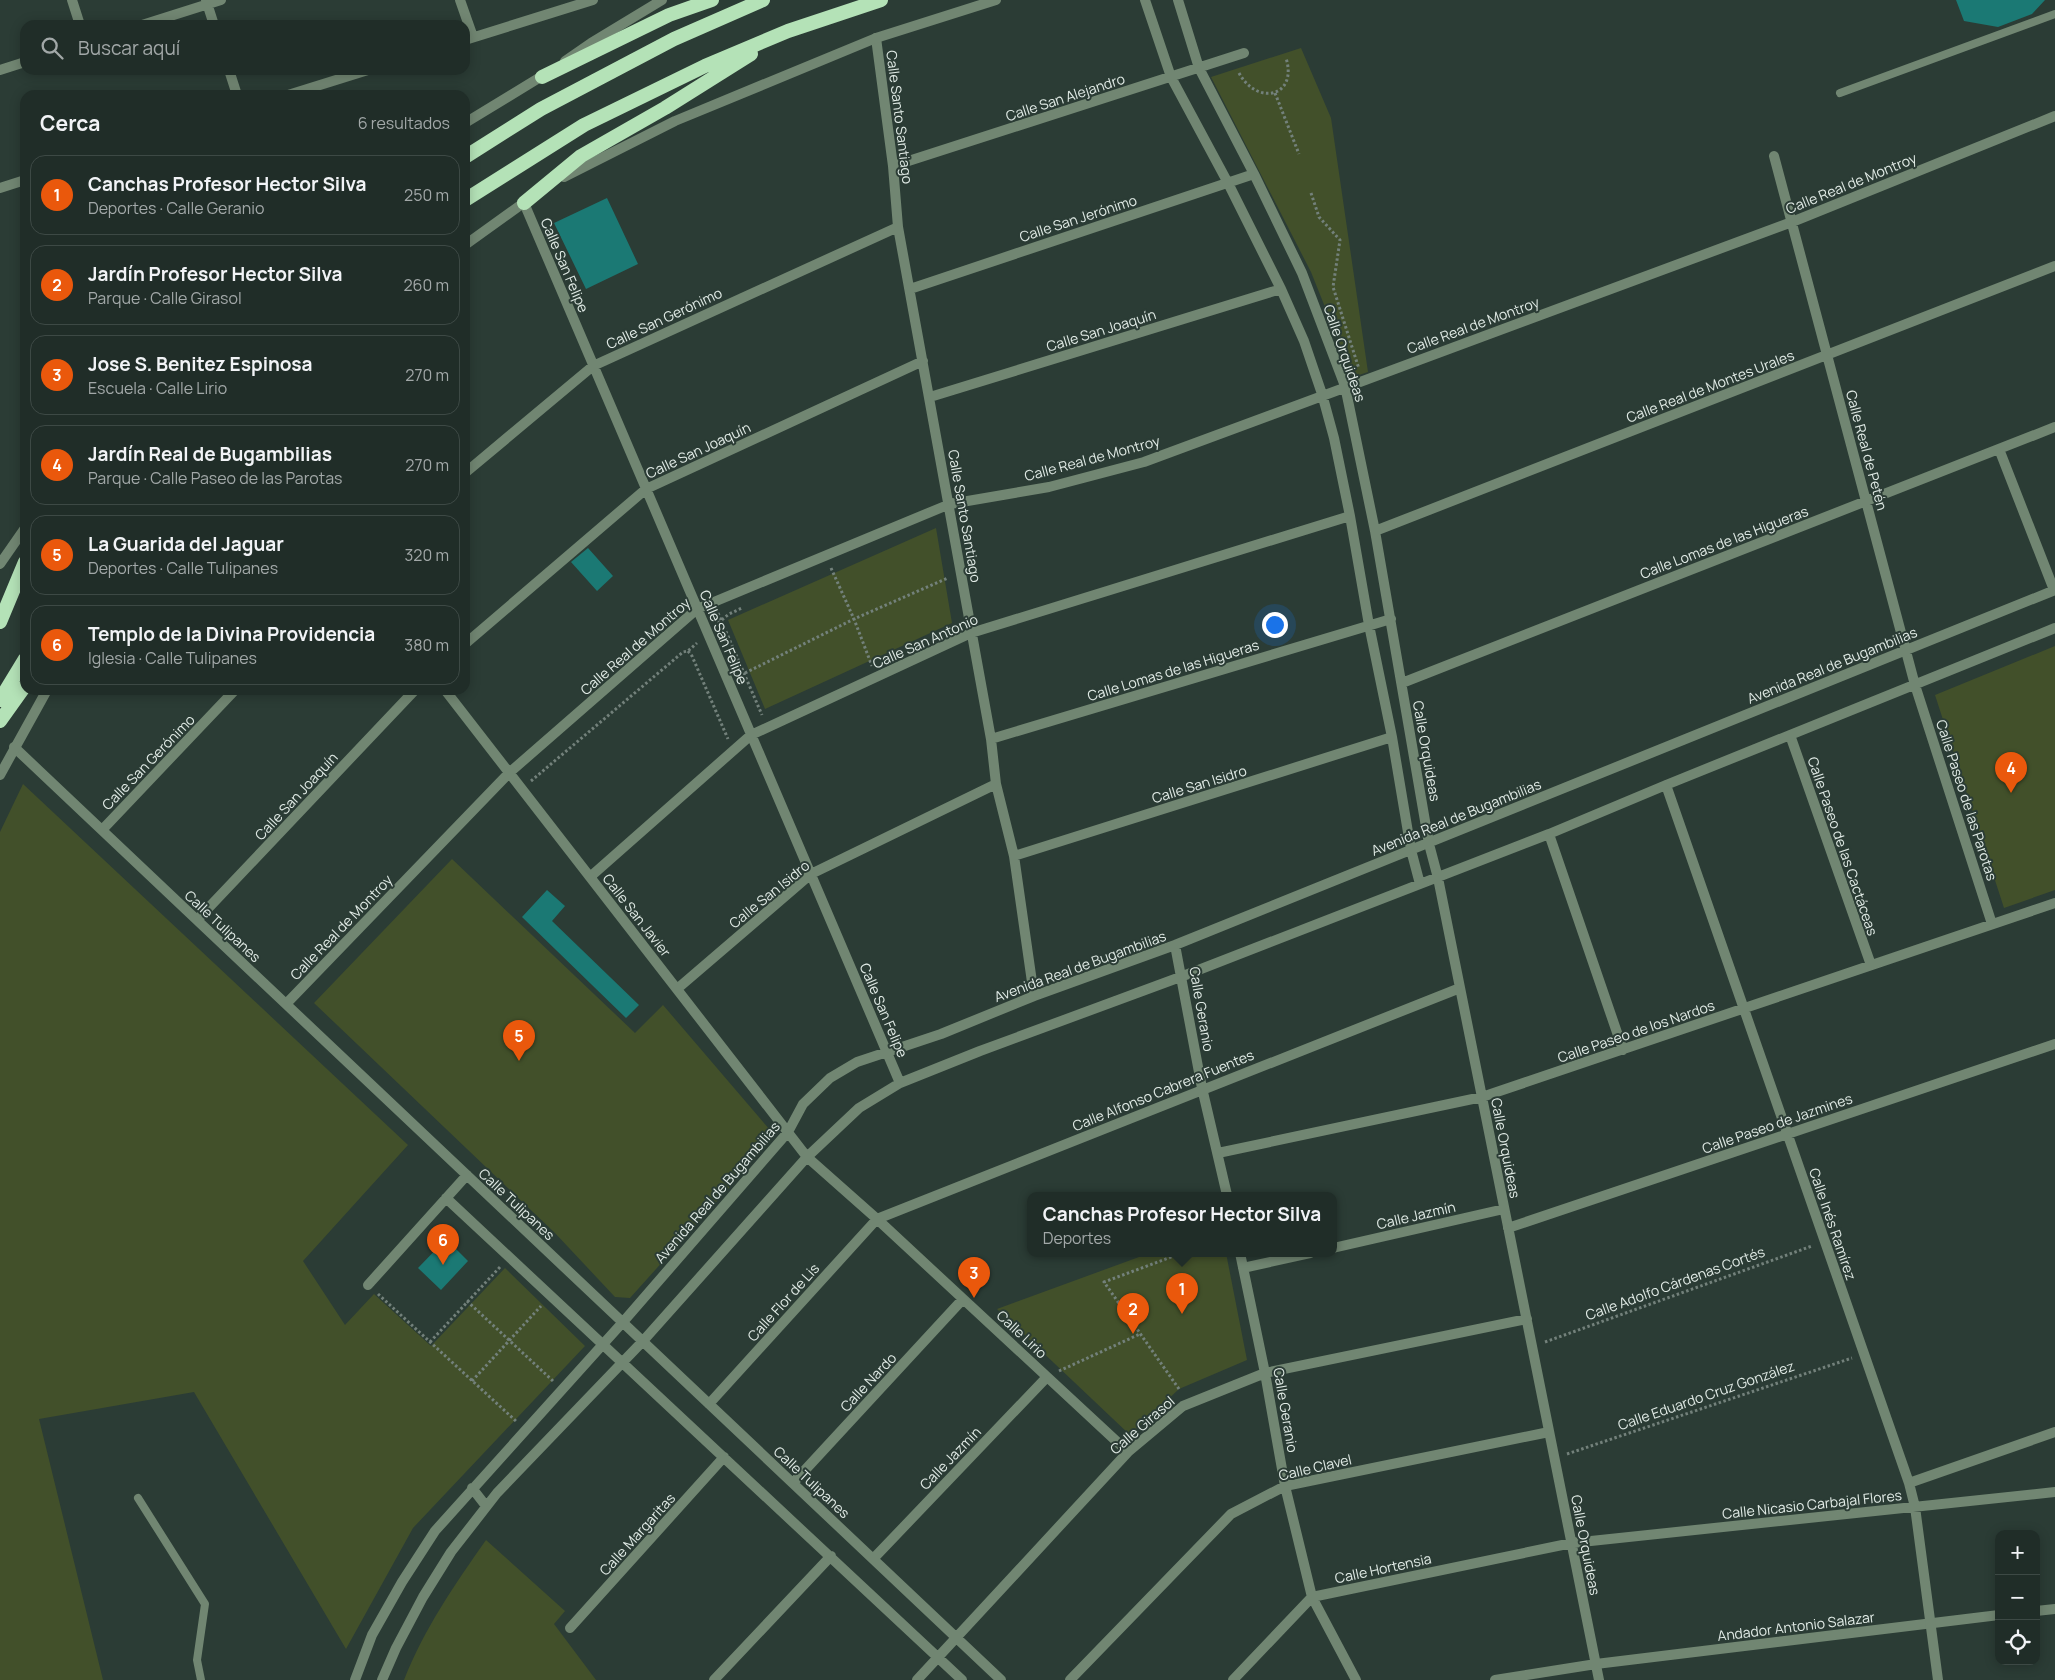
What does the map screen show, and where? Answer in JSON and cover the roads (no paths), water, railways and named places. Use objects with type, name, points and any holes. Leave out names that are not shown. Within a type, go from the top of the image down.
[{"type":"highway","points":[[542,77],[670,14],[712,0]]},
{"type":"highway","points":[[470,154],[541,108],[674,40],[763,0]]},
{"type":"highway","points":[[470,197],[584,125],[705,66],[788,31],[881,0]]},
{"type":"highway","points":[[524,203],[581,156],[665,108],[788,31]]},
{"type":"highway","points":[[0,623],[20,574]]},
{"type":"highway","points":[[0,623],[20,594]]},
{"type":"highway","points":[[0,700],[20,668]]},
{"type":"highway","points":[[0,721],[20,693]]},
{"type":"street","points":[[72,0],[78,20]]},
{"type":"street","points":[[156,20],[207,2],[221,0]]},
{"type":"street","points":[[460,0],[465,20]]},
{"type":"street","points":[[470,38],[593,0]]},
{"type":"street","points":[[470,121],[542,77],[590,43],[662,0]]},
{"type":"street","points":[[470,241],[573,171],[675,121],[876,38],[996,0]]},
{"type":"street","points":[[1145,0],[1171,77],[1228,183],[1281,289],[1304,341],[1322,394],[1334,438],[1350,516],[1369,625],[1392,737],[1411,850],[1420,884]]},
{"type":"street","name":"Calle Orquideas","points":[[1178,0],[1199,68],[1254,174],[1302,273],[1345,386],[1375,531],[1429,844],[1438,878],[1599,1680]]},
{"type":"street","points":[[207,2],[212,20]]},
{"type":"street","name":"Calle Santo Santiago","points":[[876,38],[893,166],[898,227],[950,504],[991,739],[996,784],[1014,856],[1034,996]]},
{"type":"street","name":"Calle San Alejandro","points":[[893,166],[1244,53]]},
{"type":"street","points":[[0,70],[20,64]]},
{"type":"street","points":[[231,75],[235,90]]},
{"type":"street","points":[[304,90],[352,75]]},
{"type":"street","name":"Calle Real de Montroy","points":[[286,1004],[509,773],[697,609],[950,504],[1048,487],[1144,462],[1322,394],[1792,222],[2055,116]]},
{"type":"street","name":"Calle Real de Petén","points":[[1774,156],[1915,685]]},
{"type":"street","name":"Calle San Jerónimo","points":[[910,289],[1254,174]]},
{"type":"street","points":[[0,188],[20,182]]},
{"type":"street","name":"Calle San Felipe","points":[[524,203],[900,1083]]},
{"type":"street","name":"Calle San Gerónimo","points":[[470,469],[594,366],[898,227]]},
{"type":"street","name":"Calle Real de Montes Urales","points":[[1375,531],[2055,266]]},
{"type":"street","name":"Calle San Joaquín","points":[[930,397],[1281,289]]},
{"type":"street","name":"Calle San Joaquín","points":[[470,640],[646,489],[922,361]]},
{"type":"street","name":"Calle Lomas de las Higueras","points":[[1402,683],[2055,427]]},
{"type":"street","points":[[1999,449],[2055,590]]},
{"type":"street","name":"Calle San Antonio","points":[[590,877],[751,735],[971,633],[1350,516]]},
{"type":"street","points":[[0,564],[20,535]]},
{"type":"street","name":"Avenida Real de Bugambilias","points":[[355,1680],[372,1635],[402,1582],[435,1531],[623,1322],[788,1132],[803,1104],[830,1078],[857,1062],[887,1053],[1034,996],[1176,945],[2055,590]]},
{"type":"street","name":"Calle Lomas de las Higueras","points":[[991,739],[1391,619]]},
{"type":"street","points":[[382,1680],[396,1648],[423,1597],[451,1552],[486,1506],[643,1341],[807,1158],[859,1108],[900,1083],[1438,878],[2055,628]]},
{"type":"street","name":"Calle Paseo de las Parotas","points":[[1915,685],[1992,924]]},
{"type":"street","points":[[0,775],[44,695]]},
{"type":"street","name":"Calle San Gerónimo","points":[[102,830],[230,695]]},
{"type":"street","name":"Calle San Joaquín","points":[[197,920],[410,695]]},
{"type":"street","name":"Calle San Javier","points":[[449,695],[807,1158]]},
{"type":"street","name":"Calle Paseo de las Cactáceas","points":[[1790,735],[1871,966]]},
{"type":"street","name":"Calle San Isidro","points":[[1014,856],[1392,737]]},
{"type":"street","name":"Calle Tulipanes","points":[[14,747],[1001,1680]]},
{"type":"street","name":"Calle San Isidro","points":[[677,989],[811,874],[996,784]]},
{"type":"street","name":"Calle Inés Ramírez","points":[[1666,785],[1909,1483],[1915,1507],[1932,1622],[1938,1680]]},
{"type":"street","points":[[1549,834],[1623,1050]]},
{"type":"street","name":"Calle Paseo de los Nardos","points":[[1218,1153],[1482,1097],[2055,903]]},
{"type":"street","name":"Calle Geranio","points":[[1176,945],[1202,1088],[1226,1192]]},
{"type":"street","name":"Calle Alfonso Cabrera Fuentes","points":[[877,1219],[1202,1088],[1460,988]]},
{"type":"street","name":"Calle Paseo de Jazmines","points":[[1508,1228],[2055,1044]]},
{"type":"street","name":"Calle Lirio","points":[[807,1158],[877,1219],[1128,1452]]},
{"type":"street","points":[[368,1285],[467,1175]]},
{"type":"street","points":[[446,1198],[962,1680]]},
{"type":"street","name":"Calle Jazmín","points":[[1337,1247],[1504,1209]]},
{"type":"street","name":"Calle Flor de Lis","points":[[709,1404],[877,1219]]},
{"type":"street","name":"Calle Geranio","points":[[1241,1257],[1286,1486],[1312,1597],[1356,1680]]},
{"type":"street","points":[[1243,1268],[1292,1257]]},
{"type":"street","name":"Calle Nardo","points":[[793,1483],[963,1299]]},
{"type":"street","name":"Calle Girasol","points":[[917,1680],[1128,1452],[1183,1406],[1265,1373],[1527,1319]]},
{"type":"street","name":"Calle Jazmín","points":[[873,1559],[1047,1377]]},
{"type":"street","name":"Calle Clavel","points":[[1070,1680],[1230,1514],[1286,1486],[1549,1432]]},
{"type":"street","points":[[1909,1483],[2055,1432]]},
{"type":"street","name":"Calle Margaritas","points":[[570,1628],[724,1457]]},
{"type":"street","points":[[472,1488],[486,1506]]},
{"type":"street","name":"Calle Nicasio Carbajal Flores","points":[[1572,1544],[2055,1492]]},
{"type":"street","name":"Calle Hortensia","points":[[1312,1597],[1572,1544]]},
{"type":"street","points":[[714,1680],[831,1556]]},
{"type":"street","points":[[1233,1680],[1312,1597]]},
{"type":"street","points":[[2040,1611],[2055,1609]]},
{"type":"street","name":"Andador Antonio Salazar","points":[[1495,1680],[1596,1664],[1995,1615]]},
{"type":"lane","points":[[1840,93],[2055,14]]},
{"type":"lane","points":[[138,1498],[205,1604],[198,1660],[201,1680]]},
{"type":"place","name":"Jardín Real de Bugambilias","points":[[2011,793]]},
{"type":"place","name":"La Guarida del Jaguar","points":[[519,1061]]},
{"type":"place","name":"Templo de la Divina Providencia","points":[[443,1265]]},
{"type":"place","name":"Jose S. Benitez Espinosa","points":[[974,1298]]},
{"type":"place","name":"Canchas Profesor Hector Silva","points":[[1182,1314]]},
{"type":"place","name":"Jardín Profesor Hector Silva","points":[[1133,1334]]}]
